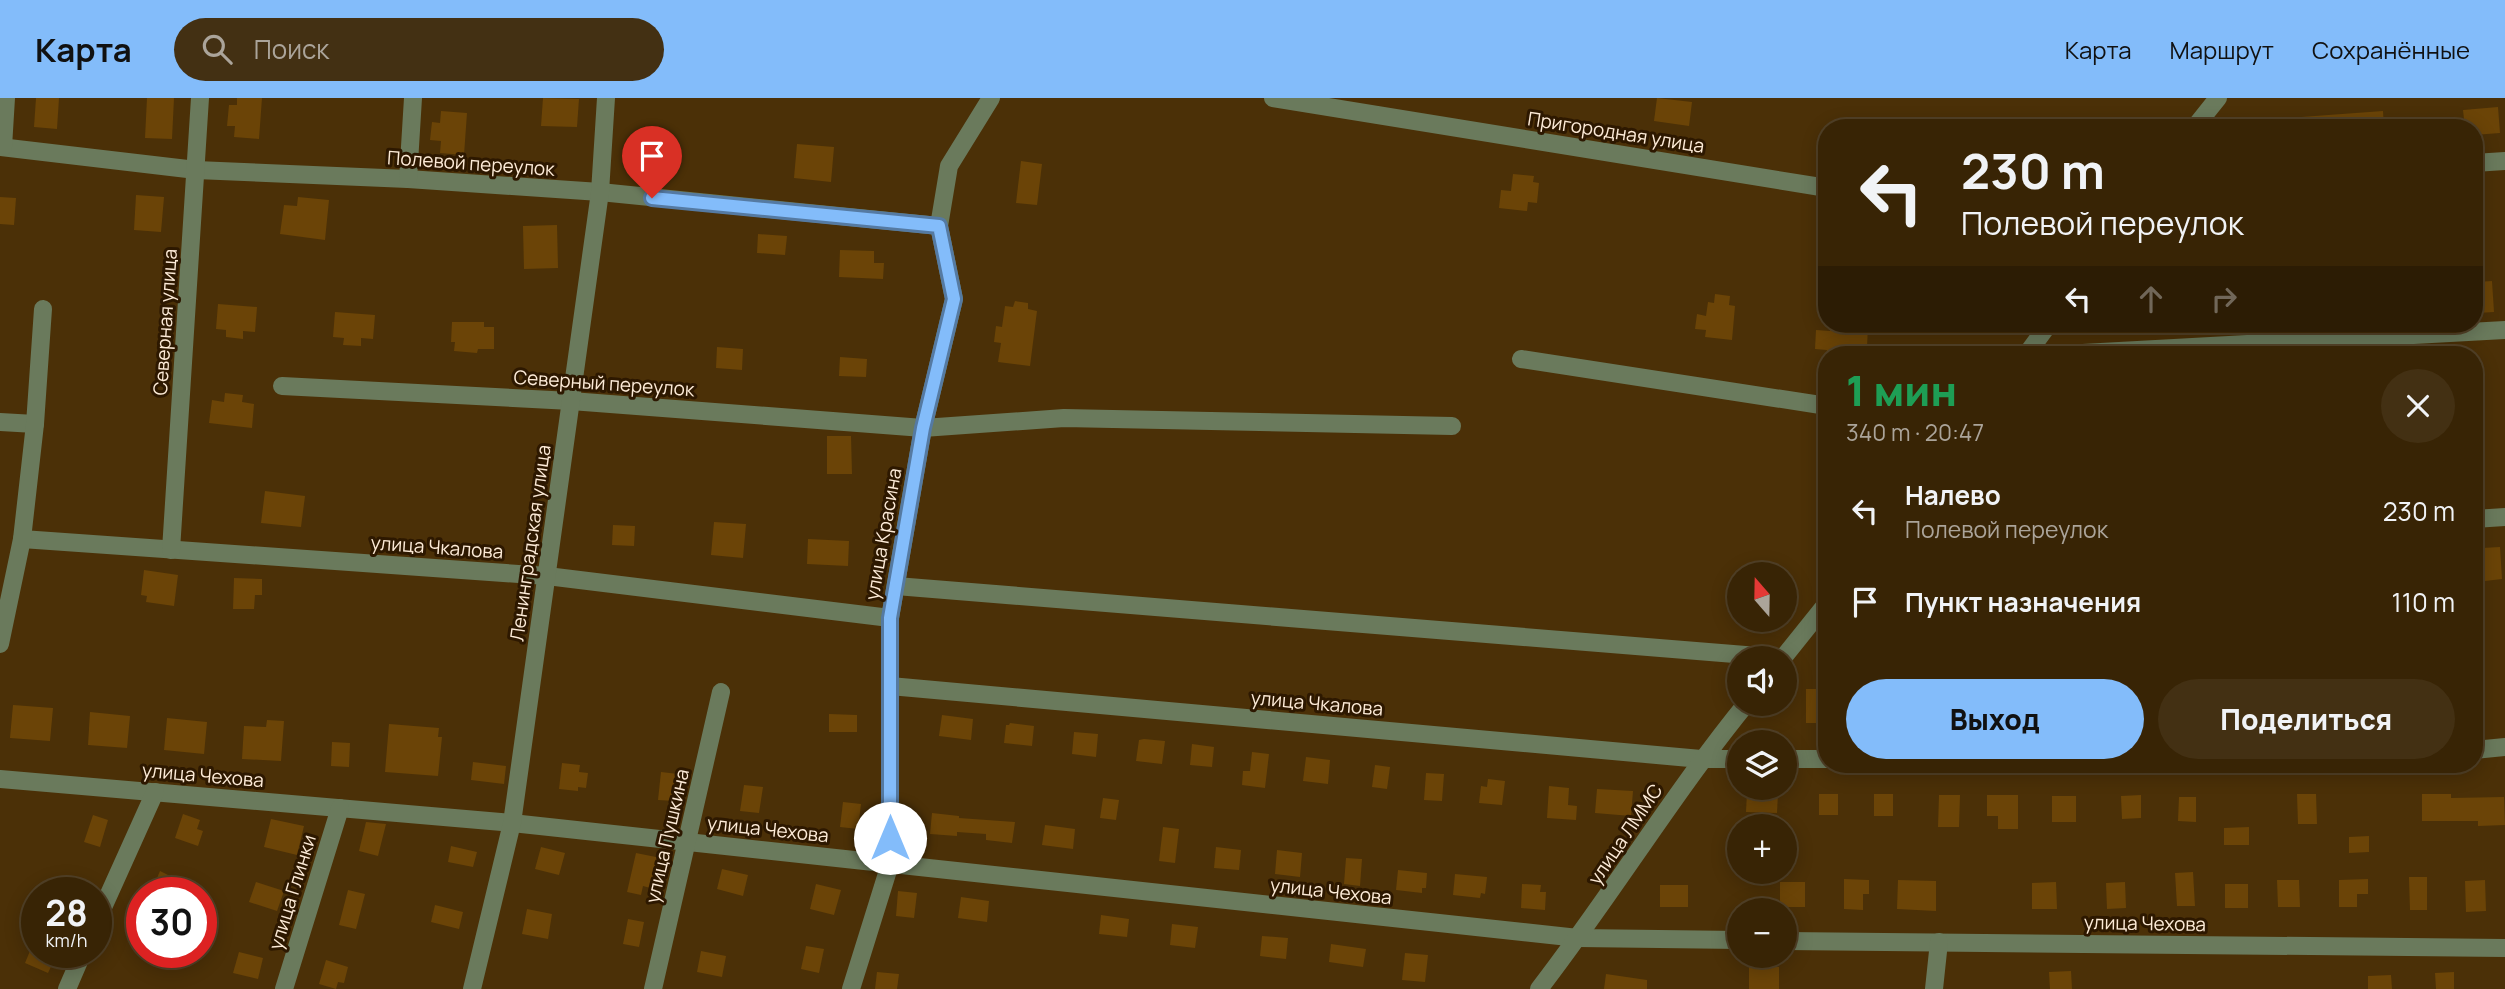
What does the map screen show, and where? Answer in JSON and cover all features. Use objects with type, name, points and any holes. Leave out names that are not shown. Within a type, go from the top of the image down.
[{"type":"street","points":[[2,147],[6,98]]},
{"type":"street","name":"Северная улица","points":[[172,550],[200,98]]},
{"type":"street","points":[[408,179],[412,98]]},
{"type":"street","name":"Ленинградская улица","points":[[472,989],[512,823],[600,192],[606,98]]},
{"type":"street","name":"улица Красина","points":[[851,989],[890,864],[890,618],[923,428],[954,299],[939,226],[949,166],[991,98]]},
{"type":"street","name":"Пригородная улица","points":[[1273,98],[1818,187]]},
{"type":"street","points":[[2201,119],[2218,98]]},
{"type":"street","name":"Полевой переулок","points":[[2,147],[196,170],[408,179],[600,192],[939,226]]},
{"type":"street","points":[[2483,162],[2505,161]]},
{"type":"street","points":[[0,644],[22,538],[43,309]]},
{"type":"street","points":[[2483,331],[2505,330]]},
{"type":"street","points":[[2211,346],[2450,333]]},
{"type":"street","points":[[1521,359],[1818,405]]},
{"type":"street","name":"Северный переулок","points":[[282,386],[571,401],[923,428],[1064,418],[1452,426]]},
{"type":"street","points":[[0,422],[34,424]]},
{"type":"street","points":[[2483,518],[2505,517]]},
{"type":"street","name":"улица Чкалова","points":[[22,538],[547,576],[890,618]]},
{"type":"street","points":[[896,586],[1727,653]]},
{"type":"street","points":[[1793,646],[1818,614]]},
{"type":"street","name":"улица Чкалова","points":[[890,686],[1701,759],[1727,759]]},
{"type":"street","name":"улица Пушкина","points":[[653,989],[721,692]]},
{"type":"street","name":"улица ЛММС","points":[[1539,989],[1578,938],[1701,759],[1736,716]]},
{"type":"street","points":[[2483,749],[2505,747]]},
{"type":"street","points":[[1797,759],[1818,759]]},
{"type":"street","name":"улица Чехова","points":[[0,779],[512,823],[1578,938],[1727,940]]},
{"type":"street","points":[[112,887],[155,792]]},
{"type":"street","name":"улица Глинки","points":[[284,989],[340,808]]},
{"type":"street","name":"улица Чехова","points":[[1797,941],[2505,948]]},
{"type":"street","points":[[1934,989],[1940,942]]},
{"type":"street","points":[[67,989],[76,968]]},
{"type":"building","points":[[36,98],[59,98],[57,129],[34,127]]},
{"type":"building","points":[[147,98],[174,98],[172,139],[145,138]]},
{"type":"building","points":[[237,98],[262,98],[259,139],[234,137],[235,126],[227,126],[229,105],[237,105]]},
{"type":"building","points":[[543,98],[579,99],[577,127],[541,126]]},
{"type":"building","points":[[1657,98],[1692,102],[1689,126],[1654,121]]},
{"type":"building","points":[[2498,107],[2500,133],[2483,134],[2483,119],[2464,119],[2463,110]]},
{"type":"building","points":[[441,111],[467,113],[464,155],[440,153],[441,141],[430,140],[432,122],[440,123]]},
{"type":"building","points":[[2383,111],[2383,119],[2301,119]]},
{"type":"building","points":[[797,144],[834,147],[831,182],[794,178]]},
{"type":"building","points":[[1021,161],[1042,164],[1037,205],[1016,203]]},
{"type":"building","points":[[1513,174],[1534,176],[1533,182],[1539,183],[1537,203],[1528,202],[1527,211],[1499,208],[1501,190],[1511,191]]},
{"type":"building","points":[[136,195],[164,197],[161,232],[134,230]]},
{"type":"building","points":[[0,197],[16,198],[14,225],[0,224]]},
{"type":"building","points":[[298,197],[329,200],[325,240],[280,234],[284,205],[297,206]]},
{"type":"building","points":[[557,225],[558,268],[524,269],[523,226]]},
{"type":"building","points":[[758,234],[787,236],[785,255],[757,253]]},
{"type":"building","points":[[840,250],[874,251],[874,263],[884,263],[883,279],[839,277]]},
{"type":"building","points":[[2492,281],[2494,312],[2483,313],[2483,282]]},
{"type":"building","points":[[1715,294],[1730,296],[1729,305],[1735,306],[1732,340],[1705,337],[1706,330],[1695,329],[1697,314],[1706,316],[1708,302],[1714,303]]},
{"type":"building","points":[[1015,301],[1028,303],[1028,309],[1037,311],[1030,366],[998,362],[1001,343],[994,342],[996,326],[1002,327],[1005,306],[1013,307]]},
{"type":"building","points":[[218,304],[257,307],[255,332],[243,331],[243,339],[226,337],[226,330],[216,329]]},
{"type":"building","points":[[335,312],[375,315],[373,339],[361,338],[361,346],[343,345],[344,338],[333,337]]},
{"type":"building","points":[[452,322],[484,322],[484,327],[494,327],[494,349],[478,349],[477,353],[454,351],[455,342],[451,342]]},
{"type":"building","points":[[1816,330],[1818,333],[1868,333],[1867,346],[1818,346],[1818,349],[1815,349]]},
{"type":"building","points":[[717,347],[743,349],[742,370],[716,368]]},
{"type":"building","points":[[840,357],[867,359],[866,377],[839,376]]},
{"type":"building","points":[[225,393],[243,395],[242,402],[254,404],[252,428],[209,423],[212,400],[224,402]]},
{"type":"building","points":[[827,436],[851,436],[852,474],[827,474]]},
{"type":"building","points":[[265,491],[305,496],[301,527],[261,523]]},
{"type":"building","points":[[714,522],[746,524],[743,558],[711,555]]},
{"type":"building","points":[[613,525],[635,526],[634,546],[612,545]]},
{"type":"building","points":[[808,539],[849,541],[848,566],[807,564]]},
{"type":"building","points":[[2500,547],[2502,579],[2485,581],[2483,548]]},
{"type":"building","points":[[144,570],[178,575],[174,606],[146,602],[147,596],[141,595]]},
{"type":"building","points":[[234,578],[262,579],[262,595],[255,595],[254,609],[233,609]]},
{"type":"building","points":[[1806,689],[1818,689],[1818,723],[1806,723]]},
{"type":"building","points":[[13,705],[53,708],[50,741],[10,738]]},
{"type":"building","points":[[90,712],[130,716],[127,748],[88,745]]},
{"type":"building","points":[[829,714],[857,715],[857,732],[829,732]]},
{"type":"building","points":[[942,715],[973,719],[971,740],[939,736]]},
{"type":"building","points":[[167,718],[207,722],[204,754],[164,750]]},
{"type":"building","points":[[267,720],[284,721],[281,761],[242,759],[244,726],[266,727]]},
{"type":"building","points":[[1010,723],[1034,726],[1032,746],[1004,743],[1006,725]]},
{"type":"building","points":[[389,724],[439,728],[438,737],[442,737],[438,776],[385,772]]},
{"type":"building","points":[[1074,732],[1098,734],[1096,757],[1072,754]]},
{"type":"building","points":[[1139,740],[1165,741],[1162,764],[1136,761]]},
{"type":"building","points":[[332,742],[350,743],[349,767],[331,766]]},
{"type":"building","points":[[1192,744],[1214,747],[1212,767],[1190,765]]},
{"type":"building","points":[[1252,752],[1269,754],[1265,788],[1242,785],[1243,771],[1250,771]]},
{"type":"building","points":[[1306,757],[1330,760],[1328,784],[1303,781]]},
{"type":"building","points":[[473,762],[506,766],[504,784],[471,780]]},
{"type":"building","points":[[562,763],[580,765],[579,772],[588,773],[586,788],[578,787],[578,791],[559,789]]},
{"type":"building","points":[[1375,765],[1390,767],[1387,789],[1372,787]]},
{"type":"building","points":[[661,772],[678,774],[675,801],[658,800]]},
{"type":"building","points":[[1426,773],[1444,774],[1442,801],[1424,800]]},
{"type":"building","points":[[1488,779],[1505,781],[1502,805],[1479,803],[1481,786],[1487,787]]},
{"type":"building","points":[[744,785],[763,787],[759,813],[740,811]]},
{"type":"building","points":[[1549,786],[1569,788],[1568,805],[1577,806],[1576,820],[1547,818]]},
{"type":"building","points":[[1597,789],[1633,791],[1631,816],[1595,813]]},
{"type":"building","points":[[1819,794],[1838,794],[1838,815],[1819,815]]},
{"type":"building","points":[[1874,794],[1893,794],[1893,816],[1874,816]]},
{"type":"building","points":[[2297,794],[2316,794],[2317,824],[2298,824]]},
{"type":"building","points":[[2422,794],[2451,794],[2451,798],[2504,797],[2505,825],[2478,826],[2478,821],[2422,821]]},
{"type":"building","points":[[1939,795],[1960,795],[1959,827],[1938,827]]},
{"type":"building","points":[[1987,795],[2018,795],[2018,829],[1998,829],[1998,816],[1987,816]]},
{"type":"building","points":[[2141,795],[2141,818],[2122,819],[2121,796]]},
{"type":"building","points":[[2052,796],[2076,796],[2076,822],[2052,822]]},
{"type":"building","points":[[2179,797],[2196,797],[2196,822],[2178,821]]},
{"type":"building","points":[[1103,798],[1119,800],[1116,820],[1100,818]]},
{"type":"building","points":[[1747,800],[1778,800],[1777,813],[1746,812]]},
{"type":"building","points":[[843,802],[861,804],[858,829],[840,827]]},
{"type":"building","points":[[932,813],[1015,822],[1012,843],[986,840],[986,834],[930,834]]},
{"type":"building","points":[[183,814],[200,820],[197,829],[203,831],[198,846],[175,838]]},
{"type":"building","points":[[93,815],[108,820],[100,847],[84,842]]},
{"type":"building","points":[[271,819],[304,826],[297,855],[264,847]]},
{"type":"building","points":[[366,822],[386,824],[378,856],[359,851]]},
{"type":"building","points":[[1045,825],[1075,829],[1073,849],[1042,845]]},
{"type":"building","points":[[1163,827],[1179,829],[1175,863],[1159,861]]},
{"type":"building","points":[[2249,827],[2249,845],[2224,845],[2224,828]]},
{"type":"building","points":[[2369,836],[2369,852],[2349,853],[2349,837]]},
{"type":"building","points":[[451,846],[477,852],[473,867],[448,862]]},
{"type":"building","points":[[541,847],[565,853],[559,875],[535,869]]},
{"type":"building","points":[[1216,847],[1241,850],[1239,870],[1214,868]]},
{"type":"building","points":[[1277,850],[1302,853],[1300,877],[1275,874]]},
{"type":"building","points":[[636,853],[661,858],[654,889],[643,886],[641,895],[627,892]]},
{"type":"building","points":[[1346,858],[1362,859],[1360,886],[1344,884]]},
{"type":"building","points":[[722,869],[748,875],[743,896],[717,889]]},
{"type":"building","points":[[1398,870],[1427,873],[1426,888],[1422,888],[1422,893],[1396,890]]},
{"type":"building","points":[[160,871],[172,877],[157,877]]},
{"type":"building","points":[[2193,872],[2195,906],[2177,906],[2175,873]]},
{"type":"building","points":[[1455,874],[1487,877],[1485,894],[1481,893],[1480,898],[1453,895]]},
{"type":"building","points":[[2409,877],[2427,877],[2427,910],[2410,910]]},
{"type":"building","points":[[1844,879],[1869,880],[1869,894],[1863,894],[1863,910],[1844,909]]},
{"type":"building","points":[[2368,879],[2368,894],[2357,894],[2357,907],[2339,907],[2339,880]]},
{"type":"building","points":[[1898,880],[1936,881],[1936,911],[1897,909]]},
{"type":"building","points":[[2277,880],[2299,880],[2300,907],[2278,907]]},
{"type":"building","points":[[2485,880],[2486,911],[2466,912],[2465,881]]},
{"type":"building","points":[[256,882],[284,891],[277,911],[249,902]]},
{"type":"building","points":[[1805,882],[1805,907],[1797,907],[1797,898],[1780,898],[1780,884]]},
{"type":"building","points":[[2056,882],[2057,909],[2032,909],[2032,883]]},
{"type":"building","points":[[2125,882],[2126,908],[2107,909],[2106,883]]},
{"type":"building","points":[[816,884],[841,890],[834,915],[810,909]]},
{"type":"building","points":[[1522,884],[1541,885],[1540,892],[1546,892],[1545,910],[1521,908]]},
{"type":"building","points":[[2225,884],[2248,884],[2248,908],[2225,908]]},
{"type":"building","points":[[1660,885],[1688,885],[1688,907],[1660,907]]},
{"type":"building","points":[[348,890],[365,894],[356,929],[339,925]]},
{"type":"building","points":[[898,891],[917,893],[914,918],[896,916]]},
{"type":"building","points":[[961,897],[989,901],[987,922],[958,918]]},
{"type":"building","points":[[435,905],[463,912],[459,929],[431,922]]},
{"type":"building","points":[[527,909],[552,914],[548,939],[522,934]]},
{"type":"building","points":[[1101,915],[1129,919],[1127,937],[1099,934]]},
{"type":"building","points":[[628,919],[644,922],[639,947],[623,944]]},
{"type":"building","points":[[1172,924],[1198,927],[1195,948],[1170,945]]},
{"type":"building","points":[[1262,936],[1288,938],[1286,959],[1260,956]]},
{"type":"building","points":[[1331,944],[1366,949],[1363,967],[1329,962]]},
{"type":"building","points":[[806,946],[824,949],[819,973],[801,969]]},
{"type":"building","points":[[701,951],[726,956],[722,977],[697,972]]},
{"type":"building","points":[[239,952],[263,958],[258,979],[233,973]]},
{"type":"building","points":[[1405,953],[1428,955],[1425,982],[1402,980]]},
{"type":"building","points":[[326,960],[348,967],[344,983],[338,982],[336,989],[319,984]]},
{"type":"building","points":[[36,968],[50,968],[48,973]]},
{"type":"building","points":[[1749,968],[1779,968],[1779,989],[1749,989]]},
{"type":"building","points":[[2071,971],[2072,989],[2050,989],[2049,972]]},
{"type":"building","points":[[877,972],[899,974],[897,989],[875,989]]},
{"type":"building","points":[[2454,972],[2454,989],[2436,989],[2435,973]]},
{"type":"building","points":[[1606,974],[1647,980],[1647,989],[1604,989]]},
{"type":"building","points":[[2391,975],[2392,989],[2368,989],[2368,976]]},
{"type":"route","points":[[652,198],[939,226],[954,299],[923,428],[890,618],[890,838]]}]
